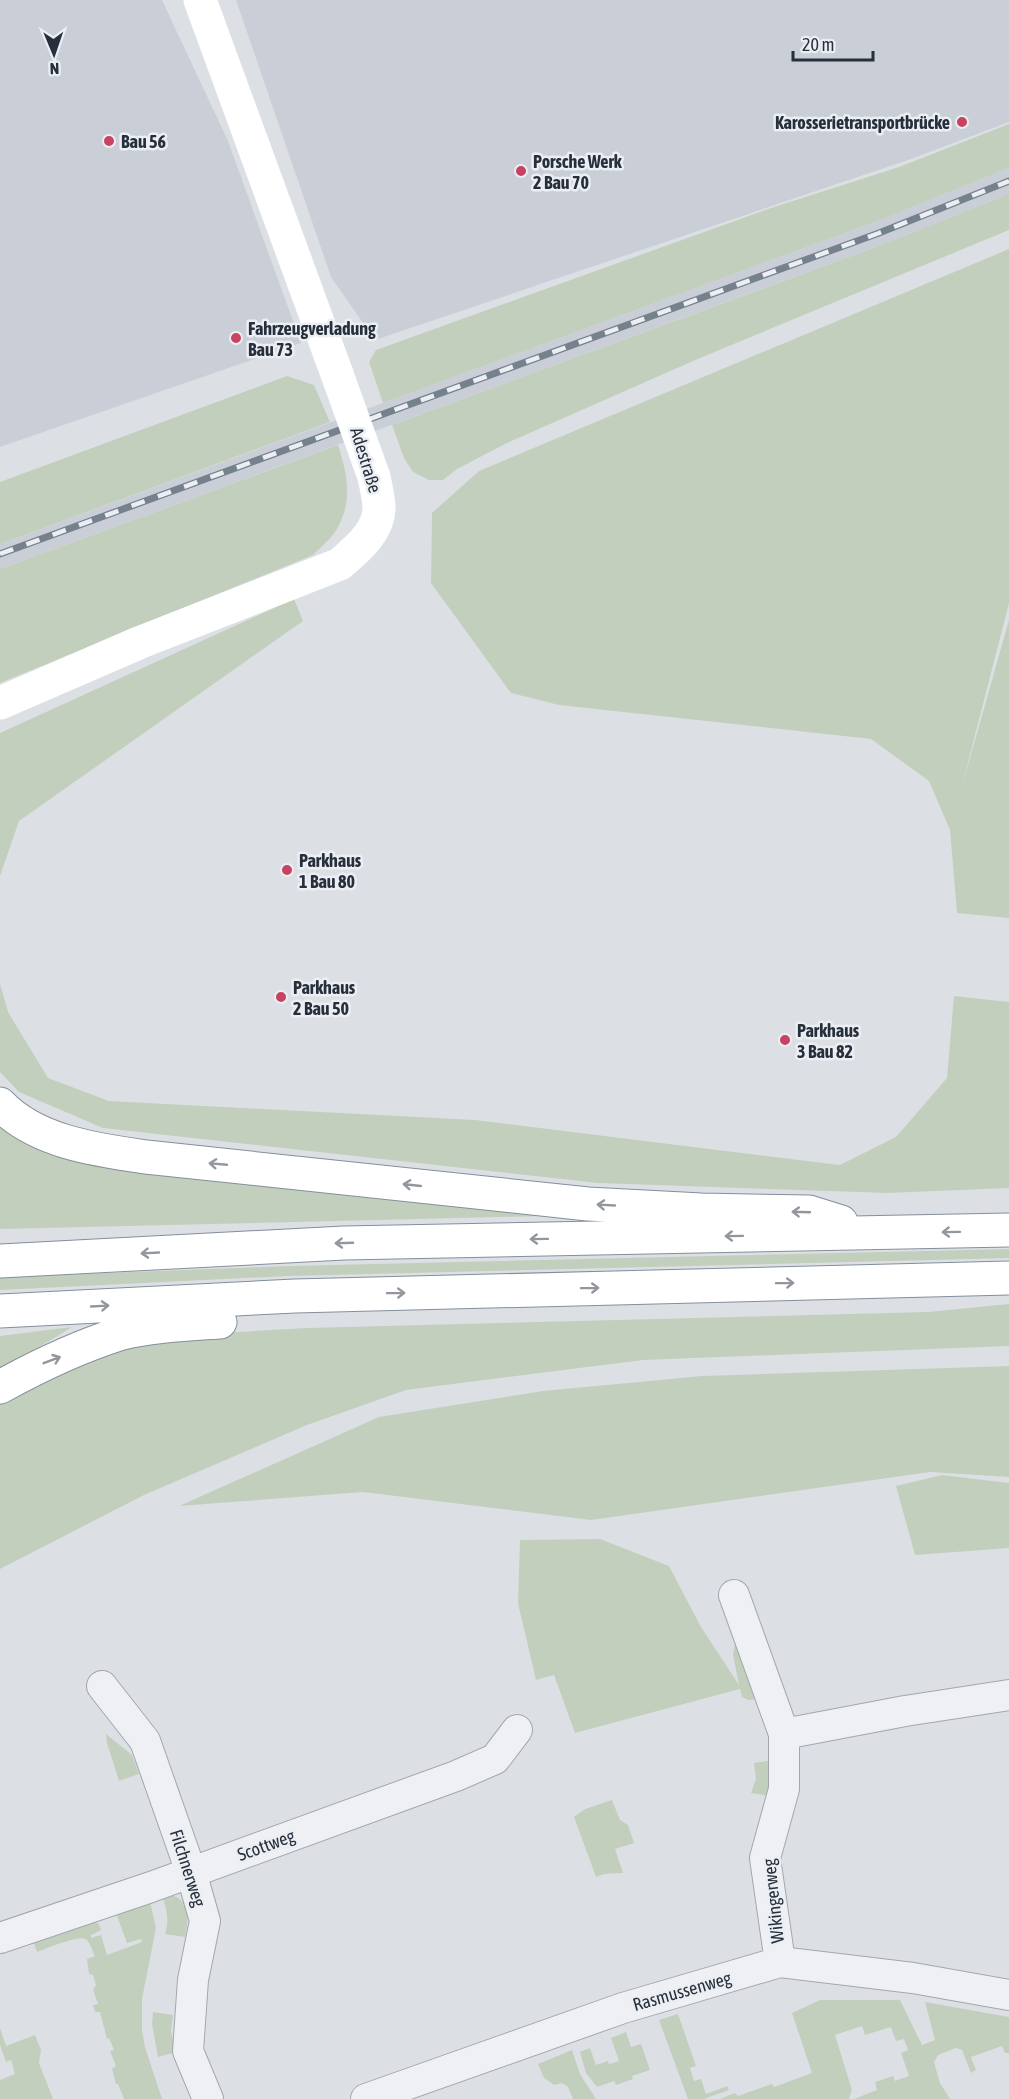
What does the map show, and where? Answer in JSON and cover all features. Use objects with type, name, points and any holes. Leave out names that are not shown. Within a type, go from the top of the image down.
[{"type":"main road","name":"Adestraße","points":[[0,704],[141,642],[340,564],[364,544],[374,527],[379,508],[374,477],[200,0]]},
{"type":"main road","points":[[0,1104],[32,1127],[55,1138],[97,1150],[588,1204],[701,1210],[809,1212],[877,1233]]},
{"type":"main road","points":[[2,1260],[344,1243],[1009,1230]]},
{"type":"main road","points":[[0,1311],[295,1296],[1009,1278]]},
{"type":"main road","points":[[0,1387],[40,1365],[120,1334],[184,1324],[237,1321],[295,1296]]},
{"type":"street","name":"Wikingerweg","points":[[734,1595],[784,1734],[784,1789],[765,1858],[780,1962]]},
{"type":"street","name":"Filchnerweg","points":[[102,1686],[145,1741],[191,1872],[205,1921],[193,1980],[188,2051],[208,2099]]},
{"type":"street","points":[[784,1734],[905,1711],[1009,1695]]},
{"type":"street","name":"Scottweg","points":[[0,1938],[456,1776],[495,1759],[517,1730]]},
{"type":"street","name":"Rasmussenweg","points":[[366,2099],[623,2008],[780,1962],[913,1978],[1009,1995]]},
{"type":"shaded area","points":[[0,0],[162,0],[228,141],[301,343],[0,447]]},
{"type":"shaded area","points":[[236,0],[1009,0],[1009,122],[911,159],[375,340],[331,277]]},
{"type":"shaded area","points":[[1009,168],[1009,194],[884,244],[0,569],[0,544],[875,222]]},
{"type":"green space","points":[[1009,124],[1009,168],[875,222],[383,403],[369,362],[376,350],[768,209],[899,167]]},
{"type":"green space","points":[[1009,194],[1009,230],[700,358],[507,443],[457,469],[443,480],[429,480],[413,472],[404,458],[392,425],[884,244]]},
{"type":"green space","points":[[1009,249],[1009,603],[962,786],[1009,620],[1009,918],[957,913],[950,830],[929,781],[871,739],[559,705],[511,693],[431,583],[432,513],[479,471]]},
{"type":"green space","points":[[287,376],[314,385],[330,422],[0,544],[0,482]]},
{"type":"green space","points":[[338,445],[346,476],[346,506],[336,531],[313,555],[0,683],[0,569]]},
{"type":"green space","points":[[294,599],[303,621],[19,821],[0,876],[0,733]]},
{"type":"green space","points":[[0,984],[8,1012],[48,1078],[109,1101],[475,1120],[840,1165],[896,1137],[947,1078],[954,996],[1009,1002],[1009,1188],[887,1193],[598,1183],[103,1128],[19,1092],[0,1072]]},
{"type":"green space","points":[[0,1116],[546,1216],[0,1229]]},
{"type":"green space","points":[[1009,1249],[1009,1258],[289,1276],[0,1290],[0,1277],[290,1266]]},
{"type":"green space","points":[[1009,1304],[1009,1346],[643,1360],[406,1390],[307,1425],[144,1495],[0,1569],[0,1401],[61,1368],[135,1344],[220,1333],[307,1328],[928,1312]]},
{"type":"green space","points":[[72,1327],[0,1371],[0,1336]]},
{"type":"green space","points":[[1009,1366],[1009,1477],[930,1472],[591,1520],[363,1492],[179,1506],[379,1417],[543,1391],[702,1376]]},
{"type":"green space","points":[[942,1475],[1009,1483],[1009,1548],[915,1555],[896,1486]]},
{"type":"green space","points":[[600,1539],[669,1566],[701,1627],[739,1685],[733,1655],[735,1643],[757,1699],[749,1700],[742,1697],[740,1689],[575,1733],[554,1675],[536,1680],[518,1603],[520,1540]]},
{"type":"green space","points":[[106,1734],[132,1755],[139,1774],[119,1781]]},
{"type":"green space","points":[[774,1760],[771,1796],[751,1793],[756,1779],[754,1763]]},
{"type":"green space","points":[[612,1800],[620,1820],[628,1825],[634,1843],[615,1849],[623,1873],[596,1877],[574,1817],[585,1809]]},
{"type":"green space","points":[[161,1893],[177,1897],[185,1907],[187,1921],[185,1937],[165,1934],[167,1918]]},
{"type":"green space","points":[[150,1901],[156,1928],[142,1999],[142,2030],[145,2047],[162,2099],[124,2099],[116,2084],[112,2069],[116,2066],[110,2051],[114,2050],[109,2038],[107,2039],[100,2012],[95,2012],[93,2005],[98,2004],[93,1990],[96,1985],[93,1975],[89,1974],[87,1959],[95,1956],[90,1944],[81,1938],[37,1952],[33,1941],[89,1922],[98,1923],[101,1930],[91,1935],[91,1938],[101,1935],[107,1955],[142,1942],[141,1939],[127,1943],[116,1913]]},
{"type":"green space","points":[[820,2000],[900,2000],[922,2045],[935,2040],[925,2002],[1009,2017],[1009,2053],[1005,2053],[1002,2046],[971,2057],[976,2070],[971,2073],[962,2050],[956,2048],[938,2055],[934,2062],[940,2083],[950,2099],[854,2099],[877,2090],[875,2082],[893,2076],[895,2081],[909,2076],[901,2053],[908,2050],[904,2039],[896,2041],[891,2027],[865,2035],[862,2026],[835,2035],[852,2090],[849,2099],[720,2099],[735,2093],[738,2096],[772,2084],[774,2087],[812,2073],[792,2013]]},
{"type":"green space","points":[[153,2012],[173,2015],[171,2031],[176,2052],[158,2057],[152,2024]]},
{"type":"green space","points":[[678,2014],[696,2066],[690,2068],[694,2081],[701,2079],[706,2094],[727,2086],[729,2090],[704,2099],[688,2099],[659,2020]]},
{"type":"green space","points":[[0,2028],[6,2046],[35,2035],[41,2050],[39,2063],[53,2099],[0,2099],[0,2080],[15,2074],[11,2060],[6,2062],[0,2045]]},
{"type":"green space","points":[[626,2032],[631,2047],[641,2044],[650,2070],[616,2085],[614,2081],[597,2087],[586,2073],[580,2052],[590,2048],[596,2065],[608,2061],[609,2064],[619,2061],[611,2038]]},
{"type":"green space","points":[[572,2050],[580,2074],[596,2099],[573,2099],[568,2087],[562,2083],[554,2085],[544,2078],[538,2064]]},
{"type":"railway","points":[[0,554],[879,233],[1009,181]]},
{"type":"place","name":"Karosserietransportbrücke","points":[[962,122]]},
{"type":"place","name":"Bau 56","points":[[109,141]]},
{"type":"place","name":"Porsche Werk 2 Bau 70","points":[[521,171]]},
{"type":"place","name":"Fahrzeugverladung Bau 73","points":[[236,338]]},
{"type":"place","name":"Parkhaus 1 Bau 80","points":[[287,870]]},
{"type":"place","name":"Parkhaus 2 Bau 50","points":[[281,997]]},
{"type":"place","name":"Parkhaus 3 Bau 82","points":[[785,1040]]}]
